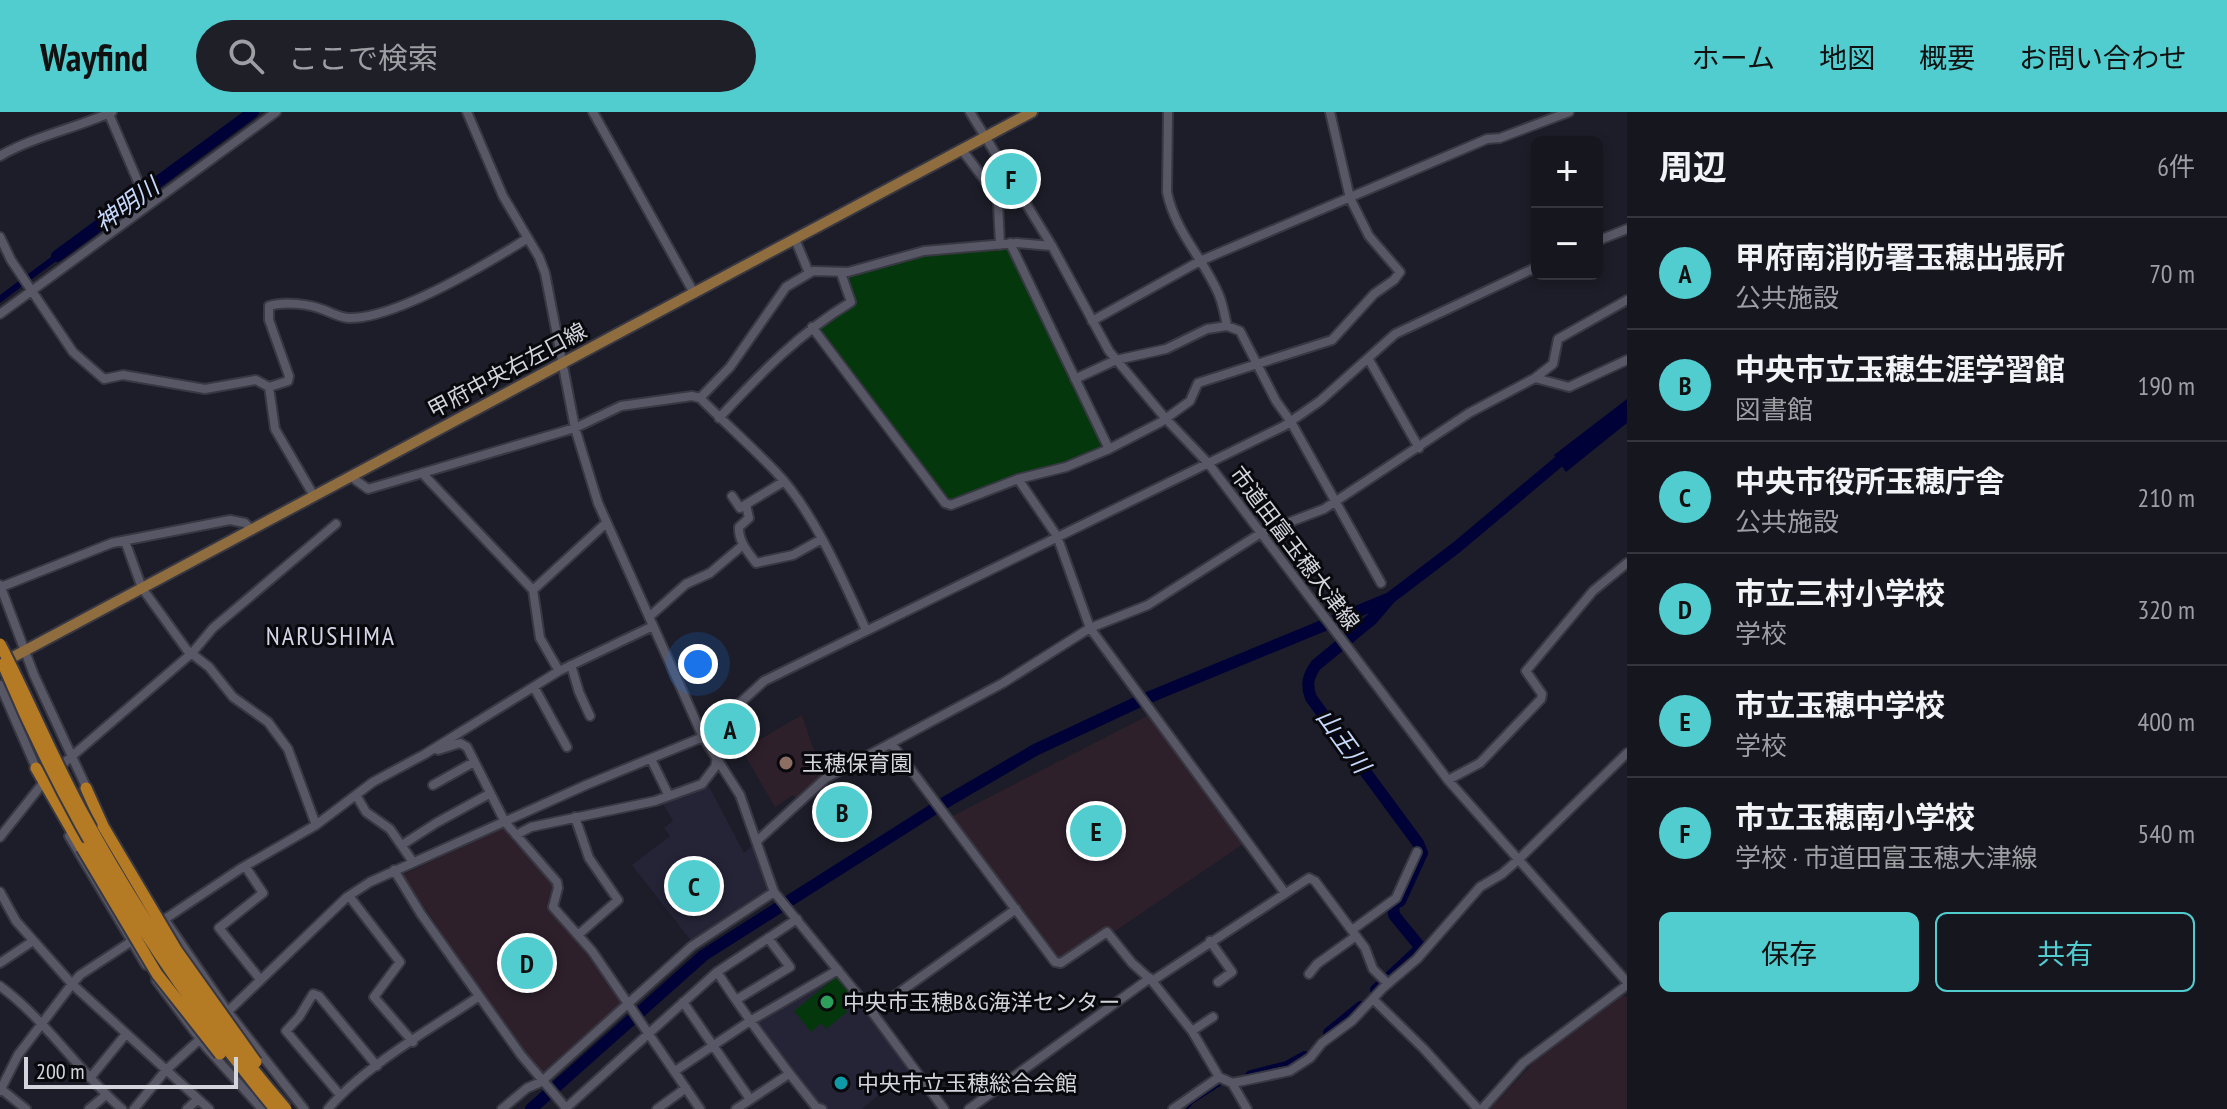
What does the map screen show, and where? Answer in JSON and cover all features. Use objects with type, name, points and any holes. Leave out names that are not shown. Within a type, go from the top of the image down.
[{"type":"highway","points":[[0,644],[69,787],[127,887],[199,999],[286,1109]]},
{"type":"highway","points":[[0,656],[44,756],[129,910],[192,1004],[274,1109]]},
{"type":"highway","points":[[36,768],[163,983],[220,1053],[274,1109]]},
{"type":"highway","points":[[86,788],[103,826],[177,951],[294,1109]]},
{"type":"main road","name":"甲府中央右左口線","points":[[0,664],[1032,112]]},
{"type":"street","points":[[0,314],[151,200],[276,112]]},
{"type":"street","points":[[467,112],[503,196],[545,273],[575,428],[606,523],[703,737],[740,795],[774,892],[872,1012],[944,1109]]},
{"type":"street","points":[[593,112],[694,293]]},
{"type":"street","name":"市道田富玉穂大津線","points":[[970,112],[1052,246],[1116,360],[1208,463],[1448,780],[1627,983]]},
{"type":"street","points":[[1168,112],[1167,192],[1170,205],[1180,229],[1219,295],[1227,326]]},
{"type":"street","points":[[812,327],[945,503],[951,505],[1018,479],[1066,467],[1166,419],[1190,401],[1198,383],[1337,336],[1374,294],[1400,272],[1369,236],[1350,198],[1330,112]]},
{"type":"street","points":[[1092,321],[1200,261],[1487,139],[1500,138],[1569,112]]},
{"type":"street","points":[[0,156],[20,145],[62,133],[110,113],[140,185],[151,200]]},
{"type":"street","points":[[962,150],[994,192],[1005,244],[1109,449]]},
{"type":"street","points":[[1603,239],[1627,229]]},
{"type":"street","points":[[0,237],[21,275],[73,352],[104,379],[123,375],[205,389],[256,380],[269,387],[288,381],[289,376],[269,320],[269,306],[310,305],[347,318],[374,313],[425,295],[480,269],[528,238]]},
{"type":"street","points":[[795,239],[809,273]]},
{"type":"street","points":[[700,398],[730,367],[741,347],[761,325],[786,287],[809,273],[841,273],[924,251],[1005,244],[1052,246]]},
{"type":"street","points":[[134,1109],[166,1070],[349,896],[394,870],[703,737],[764,681],[1291,422],[1320,401],[1385,341],[1409,326],[1531,270]]},
{"type":"street","points":[[719,418],[761,373],[812,327],[851,302],[841,273]]},
{"type":"street","points":[[757,841],[826,778],[1003,683],[1090,628],[1148,605],[1261,533],[1324,509],[1469,413],[1535,378],[1553,364],[1558,339],[1627,300]]},
{"type":"street","points":[[1075,379],[1116,360],[1166,349],[1207,329],[1227,326],[1240,331],[1255,363],[1381,583]]},
{"type":"street","points":[[1368,358],[1419,448]]},
{"type":"street","points":[[1535,378],[1569,387],[1627,360]]},
{"type":"street","points":[[269,387],[275,429],[314,496]]},
{"type":"street","points":[[350,476],[368,489],[575,428],[621,406],[692,396],[700,398],[783,482],[844,581],[866,630]]},
{"type":"street","points":[[422,473],[533,590],[540,638],[559,671]]},
{"type":"street","points":[[1018,479],[1057,536],[1090,628],[1285,893]]},
{"type":"street","points":[[732,496],[740,508],[783,482]]},
{"type":"street","points":[[746,505],[749,518],[739,527],[738,533],[756,563],[793,555],[820,540]]},
{"type":"street","points":[[252,530],[245,523],[230,520],[112,543],[0,586],[86,788],[164,919],[228,1012],[304,1109]]},
{"type":"street","points":[[533,590],[606,523]]},
{"type":"street","points":[[0,837],[43,782],[192,653],[213,628],[336,524]]},
{"type":"street","points":[[125,541],[142,588],[187,650],[209,667],[233,697],[268,722],[278,734],[295,764],[316,825]]},
{"type":"street","points":[[26,1109],[1,1090],[18,1055],[80,975],[245,866],[316,825],[373,782],[425,754],[559,671],[651,621],[686,584],[710,573],[743,545]]},
{"type":"street","points":[[1448,780],[1480,763],[1541,699],[1542,694],[1526,671],[1587,597],[1627,563]]},
{"type":"street","points":[[571,665],[590,716]]},
{"type":"street","points":[[0,685],[36,768]]},
{"type":"street","points":[[534,687],[567,747]]},
{"type":"street","points":[[425,754],[460,743],[467,747],[505,822],[557,882],[553,907],[578,935],[628,1003],[700,1109]]},
{"type":"street","points":[[891,743],[1055,962],[1061,963],[1107,932],[1192,1031],[1219,1077],[1232,1083],[1247,1109]]},
{"type":"street","points":[[1232,1083],[1290,1071],[1300,1066],[1417,959],[1480,887],[1502,874],[1558,824],[1627,753]]},
{"type":"street","points":[[516,835],[531,827],[669,796],[702,784],[715,767],[717,758]]},
{"type":"street","points":[[651,759],[669,796]]},
{"type":"street","points":[[433,785],[474,762]]},
{"type":"street","points":[[43,782],[74,845],[130,942],[200,1039],[262,1109]]},
{"type":"street","points":[[402,845],[489,794]]},
{"type":"street","points":[[356,795],[366,812],[390,829],[413,862]]},
{"type":"street","points":[[575,817],[589,858],[618,900],[578,935]]},
{"type":"street","points":[[1309,974],[1396,898],[1417,852]]},
{"type":"street","points":[[245,866],[263,893],[219,928],[260,979]]},
{"type":"street","points":[[394,870],[478,997],[566,1109],[717,972],[797,919]]},
{"type":"street","points":[[969,1109],[1151,980],[1309,878],[1315,881],[1354,933],[1365,948],[1373,969],[1388,984]]},
{"type":"street","points":[[0,892],[16,921],[72,984],[209,1109]]},
{"type":"street","points":[[502,1109],[527,1088],[544,1084],[692,946],[774,892]]},
{"type":"street","points":[[349,896],[400,962],[374,997],[413,1042]]},
{"type":"street","points":[[872,1012],[1016,909]]},
{"type":"street","points":[[736,1000],[790,967],[768,938]]},
{"type":"street","points":[[0,963],[33,941]]},
{"type":"street","points":[[1210,941],[1232,972],[1218,982]]},
{"type":"street","points":[[675,1071],[750,1021],[838,970]]},
{"type":"street","points":[[717,972],[750,1021],[817,1108]]},
{"type":"street","points":[[1373,999],[1480,1109],[1523,1063],[1627,983]]},
{"type":"street","points":[[0,986],[43,1023],[90,1078],[122,1109]]},
{"type":"street","points":[[340,1095],[286,1031],[313,994],[319,996],[377,1066]]},
{"type":"street","points":[[328,1109],[340,1095],[377,1066],[478,997]]},
{"type":"street","points":[[683,1002],[750,1099]]},
{"type":"street","points":[[1192,1031],[1213,1017]]},
{"type":"street","points":[[90,1078],[126,1034]]},
{"type":"street","points":[[736,1109],[789,1074]]},
{"type":"street","points":[[1173,1109],[1219,1077]]},
{"type":"street","points":[[657,1109],[686,1088]]},
{"type":"street","points":[[89,1109],[106,1095]]},
{"type":"street","points":[[187,1109],[198,1099]]},
{"type":"shaded area","points":[[67,245],[71,250],[0,303],[0,295]]},
{"type":"shaded area","points":[[1627,399],[1627,423],[1566,472],[1554,455]]},
{"type":"shaded area","points":[[1151,714],[1243,844],[1112,933],[1107,928],[1058,960],[949,818]]},
{"type":"shaded area","name":"玉穂保育園","points":[[802,715],[813,748],[830,777],[800,803],[793,795],[775,807],[742,750]]},
{"type":"shaded area","points":[[707,783],[744,853],[757,841],[774,892],[692,942],[632,865],[670,836],[664,828],[673,821],[660,799]]},
{"type":"shaded area","points":[[504,827],[551,879],[547,906],[568,929],[622,1003],[543,1077],[521,1051],[403,875]]},
{"type":"shaded area","points":[[838,970],[911,1068],[862,1109],[822,1109],[750,1022]]},
{"type":"shaded area","points":[[1621,995],[1627,997],[1627,1109],[1490,1109],[1538,1058]]},
{"type":"green space","points":[[1004,248],[1010,251],[1101,442],[1098,450],[950,501],[819,330],[819,325],[855,303],[847,281],[851,274],[922,256]]},
{"type":"green space","name":"中央市玉穂B&G海洋センター","points":[[836,977],[853,998],[843,1006],[847,1012],[826,1029],[821,1023],[811,1032],[794,1011]]},
{"type":"waterway","name":"神明川","points":[[57,256],[253,112]]},
{"type":"waterway","name":"山王川","points":[[1376,990],[1421,948],[1394,915],[1393,904],[1400,901],[1422,853],[1418,843],[1311,698],[1310,677],[1316,665],[1372,619],[1390,598],[1457,547],[1569,453]]},
{"type":"waterway","points":[[531,1109],[704,955],[934,809],[1035,750],[1140,701],[1390,598]]},
{"type":"waterway","name":"山王川","points":[[1329,1033],[1361,1007]]},
{"type":"waterway","name":"山王川","points":[[1251,1076],[1287,1067],[1305,1057]]},
{"type":"waterway","name":"山王川","points":[[1187,1109],[1220,1085]]},
{"type":"place","name":"市立玉穂南小学校","points":[[1011,179]]},
{"type":"place","name":"甲府南消防署玉穂出張所","points":[[730,729]]},
{"type":"place","name":"玉穂保育園","points":[[786,763]]},
{"type":"place","name":"中央市立玉穂生涯学習館","points":[[842,812]]},
{"type":"place","name":"市立玉穂中学校","points":[[1096,831]]},
{"type":"place","name":"中央市役所玉穂庁舎","points":[[694,886]]},
{"type":"place","name":"市立三村小学校","points":[[527,963]]},
{"type":"place","name":"中央市玉穂B&G海洋センター","points":[[827,1002]]},
{"type":"place","name":"中央市立玉穂総合会館","points":[[841,1083]]},
{"type":"district","name":"NARUSHIMA","points":[[331,636]]}]
